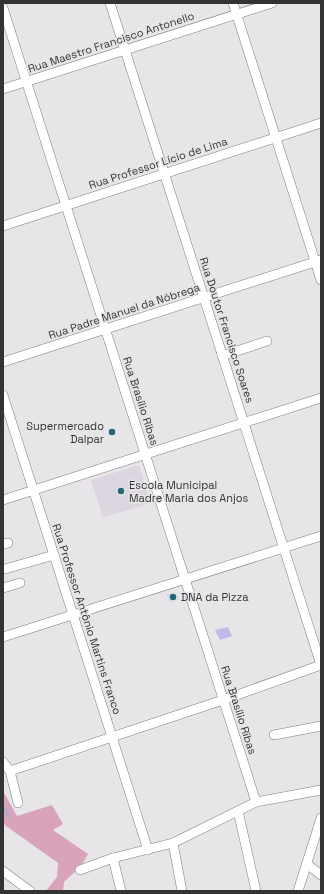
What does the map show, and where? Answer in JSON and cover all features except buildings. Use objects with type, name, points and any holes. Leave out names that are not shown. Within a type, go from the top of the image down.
[{"type":"street","name":"Rua Doutor Francisco Soares","points":[[110,3],[321,665]]},
{"type":"street","points":[[233,3],[276,138],[318,261],[321,280]]},
{"type":"street","name":"Rua Maestro Francisco Antonello","points":[[3,89],[272,3]]},
{"type":"street","name":"Rua Brasílio Ribas","points":[[3,8],[256,802]]},
{"type":"street","name":"Rua Professor Lício de Lima","points":[[3,226],[321,124]]},
{"type":"street","name":"Rua Padre Manuel da Nóbrega","points":[[3,362],[318,261]]},
{"type":"street","points":[[222,356],[267,341]]},
{"type":"street","name":"Rua Professor Antônio Martins Franco","points":[[3,395],[148,850]]},
{"type":"street","points":[[3,500],[321,398]]},
{"type":"street","points":[[3,637],[321,536]]},
{"type":"street","points":[[5,569],[54,555]]},
{"type":"street","points":[[3,588],[20,583]]},
{"type":"street","points":[[10,771],[223,700],[321,665]]},
{"type":"street","points":[[274,735],[321,726]]},
{"type":"street","points":[[3,762],[10,771],[18,803]]},
{"type":"street","points":[[80,870],[113,858],[173,843],[256,802],[321,790]]},
{"type":"street","points":[[238,811],[256,891]]},
{"type":"street","points":[[298,891],[321,818]]},
{"type":"street","points":[[173,843],[182,891]]},
{"type":"street","points":[[113,858],[121,891]]},
{"type":"street","points":[[306,864],[321,875]]},
{"type":"street","points":[[3,871],[30,891]]},
{"type":"shaded area","name":"Escola Municipal Madre Maria dos Anjos","points":[[139,465],[150,503],[103,518],[91,480]]},
{"type":"shaded area","points":[[3,791],[17,816],[52,805],[63,824],[53,830],[88,854],[81,866],[64,882],[63,891],[46,891],[57,877],[58,863],[6,826],[3,822]]},
{"type":"waterway","points":[[3,806],[9,817]]},
{"type":"place","name":"Supermercado Dalpar","points":[[112,432]]},
{"type":"place","name":"Escola Municipal Madre Maria dos Anjos","points":[[121,491]]},
{"type":"place","name":"DNA da Pizza","points":[[173,597]]}]
